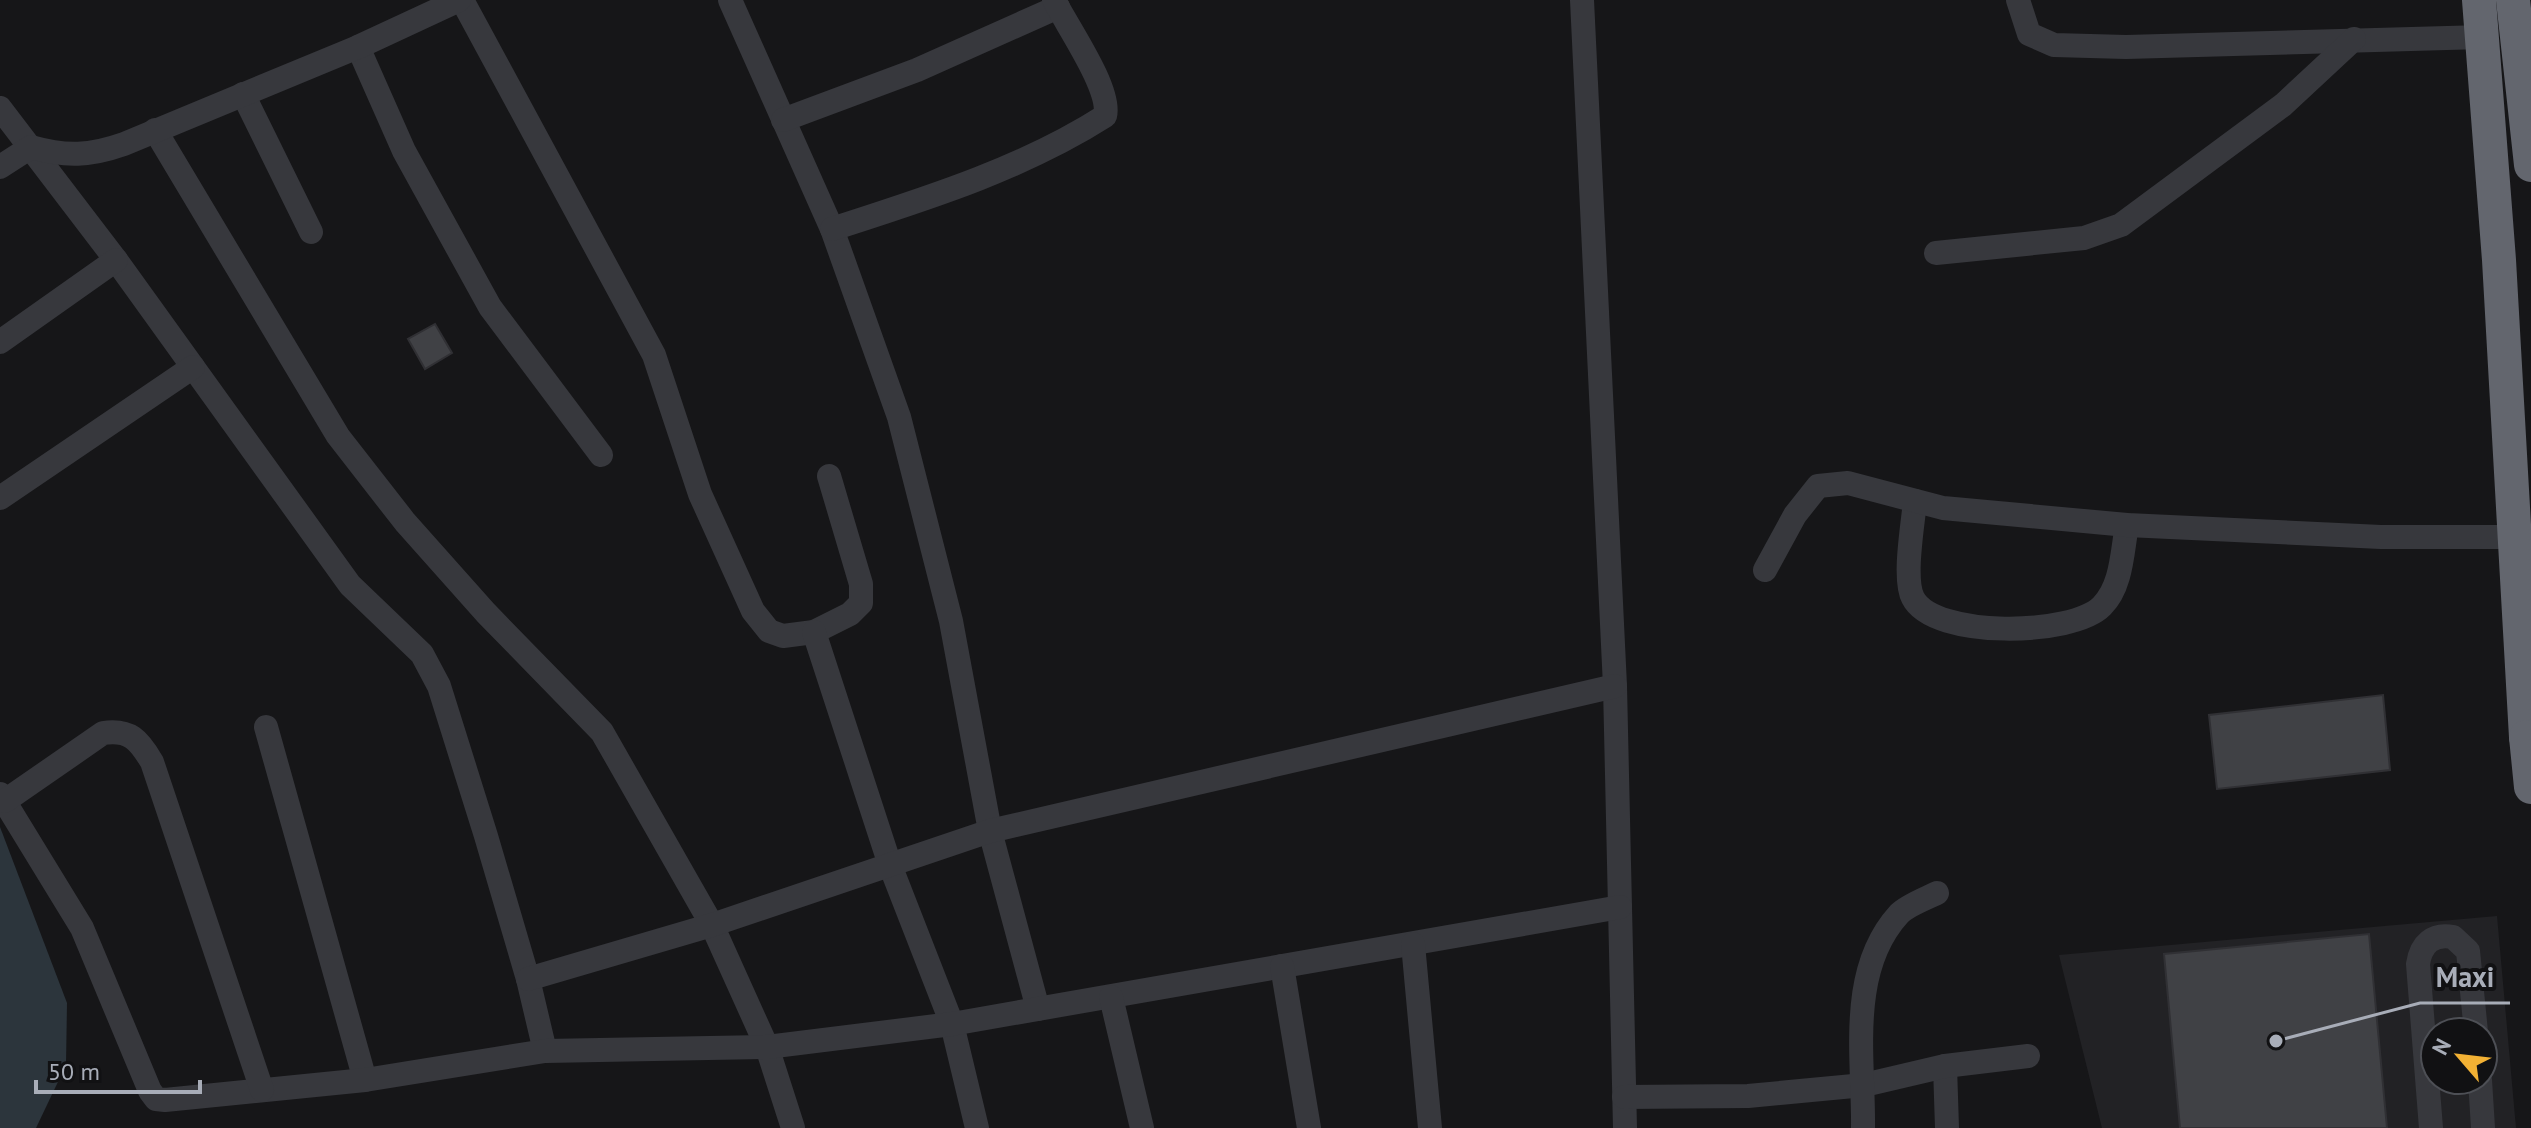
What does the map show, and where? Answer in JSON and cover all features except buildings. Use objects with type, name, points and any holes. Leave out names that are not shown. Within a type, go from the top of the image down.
[{"type":"highway","points":[[2479,0],[2531,787]]},
{"type":"highway","points":[[2513,0],[2526,76],[2531,165]]},
{"type":"street","points":[[0,167],[31,147],[62,156],[94,154],[358,47],[460,0],[654,355],[677,415],[700,494],[753,611],[769,631],[783,636],[814,632],[850,614],[861,603],[861,584],[829,476]]},
{"type":"street","points":[[730,0],[832,229],[899,417],[951,621],[990,831],[1038,1009]]},
{"type":"street","points":[[1582,0],[1615,686],[1625,1128]]},
{"type":"street","points":[[2018,0],[2029,34],[2054,45],[2126,47],[2483,37]]},
{"type":"street","points":[[783,120],[917,70],[1056,4],[1097,81],[1108,106],[1105,116],[1043,150],[939,195],[832,229]]},
{"type":"street","points":[[1936,253],[2084,238],[2121,225],[2283,105],[2354,39]]},
{"type":"street","points":[[358,47],[404,151],[490,307],[601,455]]},
{"type":"street","points":[[243,94],[311,232]]},
{"type":"street","points":[[0,108],[116,260],[350,585],[413,645],[427,665],[439,686],[528,979],[545,1051]]},
{"type":"street","points":[[155,130],[338,436],[405,522],[486,613],[602,732],[712,925],[767,1047],[793,1128]]},
{"type":"street","points":[[0,342],[116,260]]},
{"type":"street","points":[[0,498],[193,367]]},
{"type":"street","points":[[1765,570],[1795,515],[1818,486],[1848,483],[1943,508],[2127,525],[2381,537],[2516,537]]},
{"type":"street","points":[[1915,501],[1909,588],[1923,609],[1951,624],[2008,628],[2078,621],[2102,607],[2117,581],[2127,525]]},
{"type":"street","points":[[814,632],[890,865],[952,1024],[977,1128]]},
{"type":"street","points":[[528,979],[712,925],[990,831],[1615,686]]},
{"type":"street","points":[[266,727],[365,1080]]},
{"type":"street","points":[[262,1090],[152,762],[139,739],[119,731],[103,733],[2,797],[82,928],[156,1099],[262,1090],[365,1080],[545,1051],[767,1047],[952,1024],[1620,907]]},
{"type":"street","points":[[1863,1128],[1861,1017],[1876,945],[1901,912],[1937,893]]},
{"type":"street","points":[[2422,1016],[2418,964],[2423,947],[2432,939],[2453,937],[2468,951],[2474,1016]]},
{"type":"street","points":[[1413,944],[1430,1128]]},
{"type":"street","points":[[1282,966],[1309,1128]]},
{"type":"street","points":[[1111,997],[1142,1128]]},
{"type":"street","points":[[1624,1097],[1748,1096],[1864,1085],[1945,1066],[2028,1056]]},
{"type":"street","points":[[1945,1066],[1947,1128]]},
{"type":"street","points":[[2428,1096],[2431,1128]]},
{"type":"street","points":[[2481,1096],[2483,1128]]},
{"type":"shaded area","points":[[0,827],[67,1003],[66,1065],[36,1128],[0,1128]]},
{"type":"shaded area","points":[[2497,916],[2516,1128],[2102,1128],[2059,955]]},
{"type":"place","name":"Maxi","points":[[2276,1041]]}]
